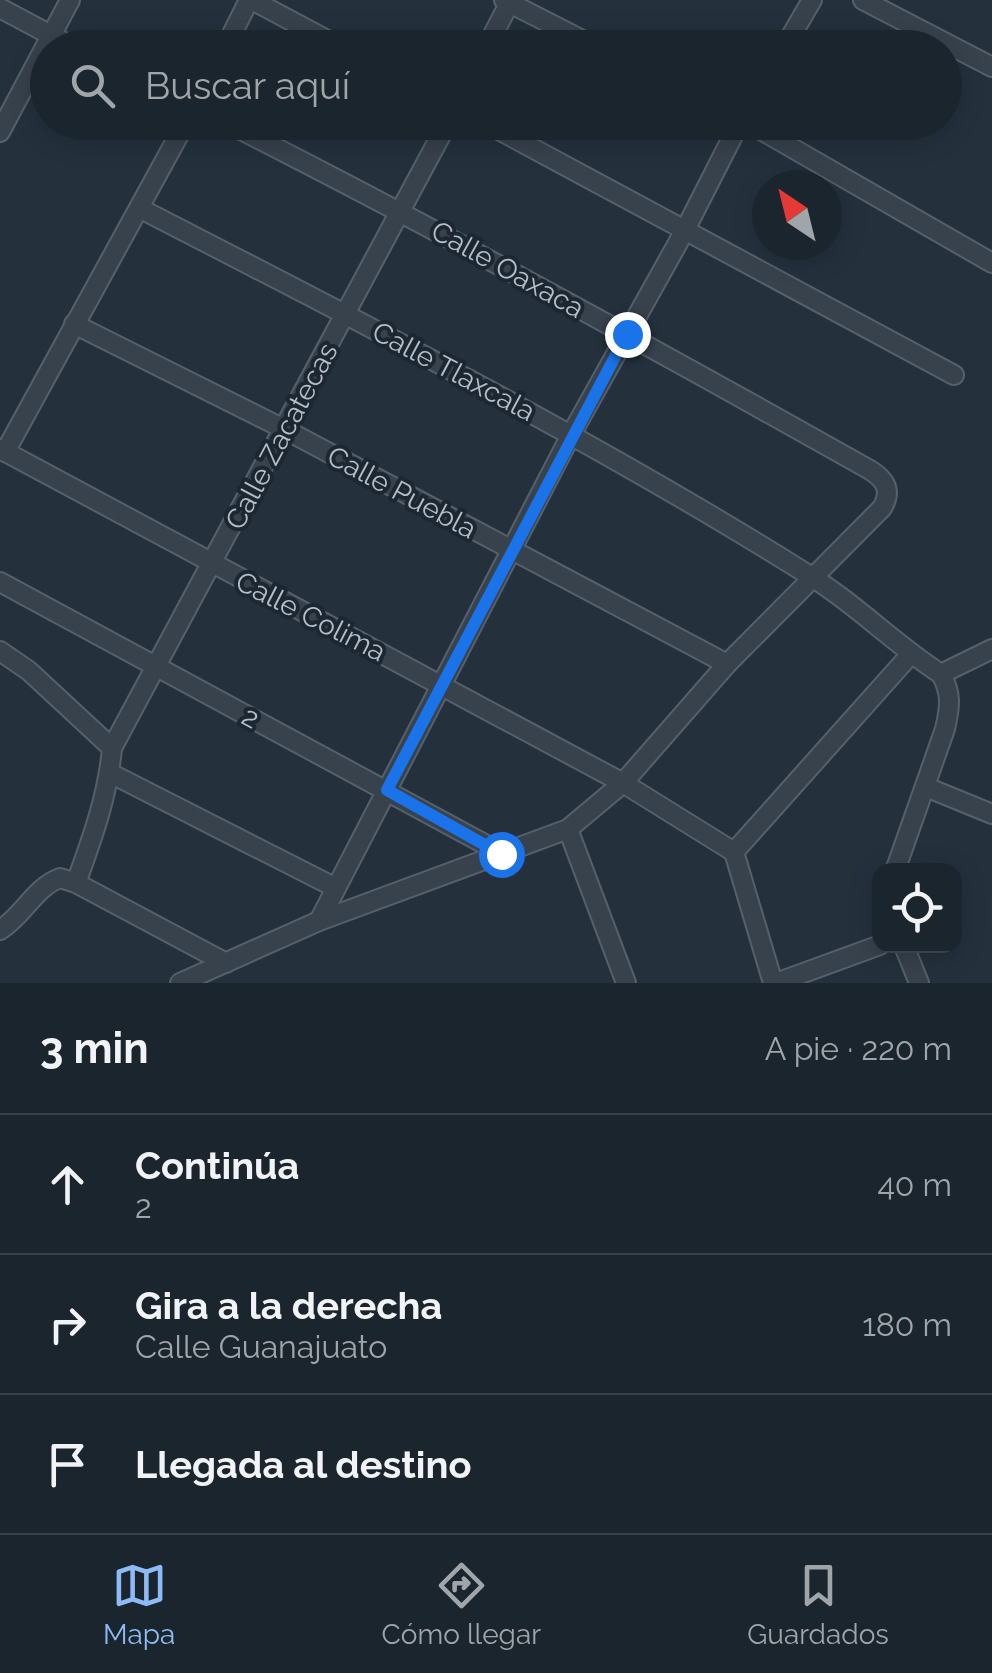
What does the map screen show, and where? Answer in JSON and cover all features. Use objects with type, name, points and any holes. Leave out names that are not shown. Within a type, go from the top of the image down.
[{"type":"street","points":[[55,30],[70,0]]},
{"type":"street","points":[[234,30],[250,0],[308,30]]},
{"type":"street","points":[[794,30],[812,0]]},
{"type":"street","points":[[863,0],[921,30]]},
{"type":"street","points":[[494,30],[508,1],[564,30]]},
{"type":"street","points":[[0,8],[41,30]]},
{"type":"street","points":[[962,51],[992,67]]},
{"type":"street","points":[[0,132],[30,77]]},
{"type":"street","points":[[3,450],[176,140]]},
{"type":"street","name":"Calle Oaxaca","points":[[261,140],[401,211],[870,470],[887,487],[882,508],[812,576]]},
{"type":"street","name":"Calle Zacatecas","points":[[112,748],[438,140]]},
{"type":"street","points":[[517,140],[954,375]]},
{"type":"street","points":[[318,921],[572,433],[734,140]]},
{"type":"street","points":[[776,140],[992,263]]},
{"type":"street","name":"Calle Tlaxcala","points":[[140,209],[572,433],[812,576],[910,655],[941,674]]},
{"type":"street","name":"Calle Puebla","points":[[74,324],[284,429],[727,664]]},
{"type":"street","name":"Calle Colima","points":[[3,450],[623,782],[734,852]]},
{"type":"street","points":[[180,983],[318,921],[568,829],[623,782],[727,664],[812,576]]},
{"type":"street","name":"2","points":[[0,582],[501,854]]},
{"type":"street","points":[[898,863],[926,787],[950,705],[949,689],[941,674],[992,649]]},
{"type":"street","points":[[0,651],[30,671],[112,748],[98,819],[76,883]]},
{"type":"street","points":[[872,949],[774,983],[734,852],[910,655]]},
{"type":"street","points":[[110,773],[336,888]]},
{"type":"street","points":[[926,787],[992,814]]},
{"type":"street","points":[[568,829],[626,983]]},
{"type":"street","points":[[0,930],[20,916],[52,880],[60,878],[226,964]]},
{"type":"street","points":[[907,953],[919,983]]},
{"type":"route","points":[[501,854],[387,790],[627,334]]}]
